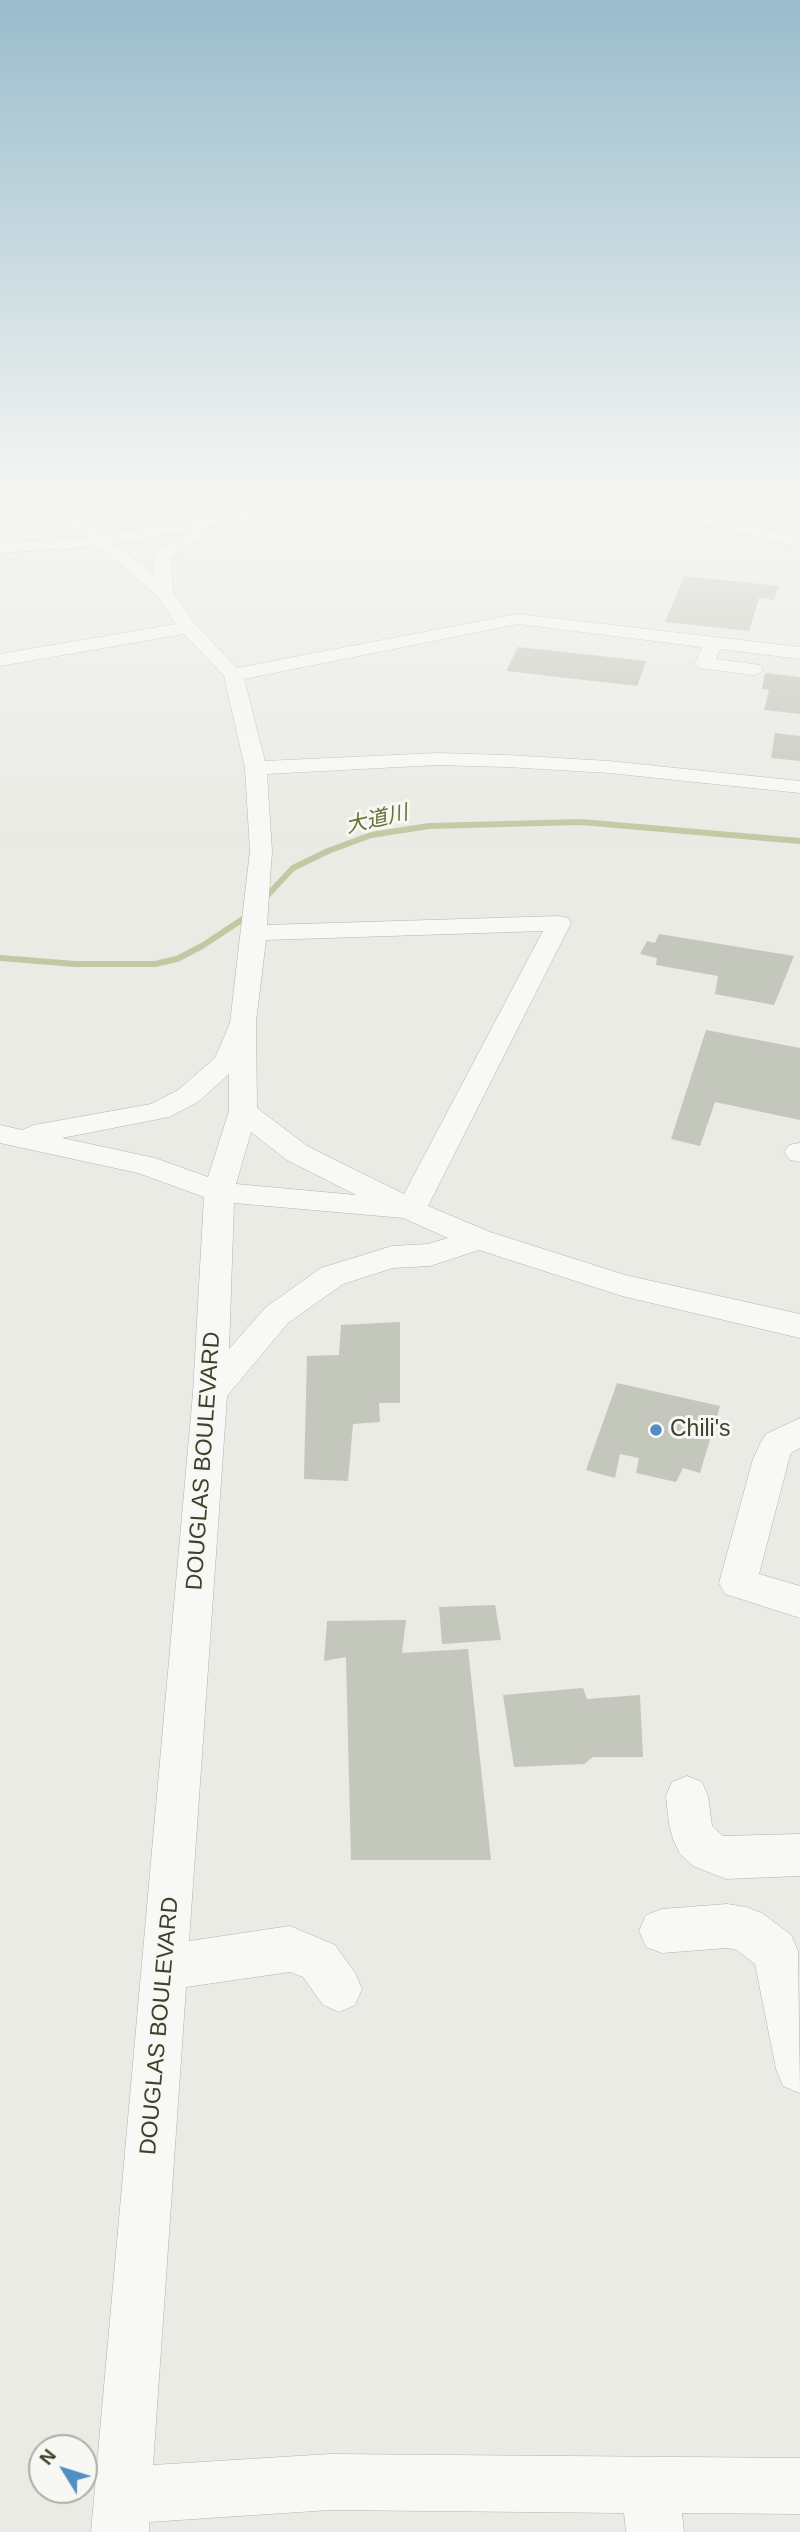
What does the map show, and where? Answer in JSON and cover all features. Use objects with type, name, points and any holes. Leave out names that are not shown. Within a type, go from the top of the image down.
[{"type":"street","name":"DOUGLAS BOULEVARD","points":[[122,2514],[210,1393],[219,1192],[243,1111],[243,1021],[261,851],[256,768],[233,675],[188,628],[175,609]]},
{"type":"street","points":[[233,675],[518,619],[800,653]]},
{"type":"street","points":[[0,660],[188,628]]},
{"type":"street","points":[[713,643],[705,664],[752,669]]},
{"type":"street","points":[[256,768],[437,759],[493,760],[609,767],[800,787]]},
{"type":"street","points":[[254,933],[559,923],[411,1210]]},
{"type":"street","points":[[8,1135],[159,1111],[188,1096],[227,1061],[243,1021]]},
{"type":"street","points":[[243,1111],[297,1153],[411,1210],[479,1239],[622,1285],[800,1326]]},
{"type":"street","points":[[8,1135],[145,1165],[219,1192],[284,1201],[411,1210]]},
{"type":"street","points":[[210,1393],[277,1315],[332,1276],[392,1256],[430,1255],[479,1239]]},
{"type":"street","points":[[800,1431],[778,1444],[771,1459],[738,1583],[800,1602]]},
{"type":"street","points":[[687,1796],[692,1832],[695,1839],[708,1851],[726,1858],[800,1855]]},
{"type":"street","points":[[662,1931],[727,1926],[746,1929],[775,1951],[800,2068]]},
{"type":"street","points":[[165,1967],[290,1949],[320,1961],[339,1989]]},
{"type":"street","points":[[122,2514],[330,2482],[653,2509],[800,2486]]},
{"type":"building","points":[[670,609],[756,609],[749,631],[665,622]]},
{"type":"building","points":[[518,647],[646,661],[637,686],[506,671]]},
{"type":"building","points":[[765,673],[800,677],[800,714],[764,710],[769,690],[762,689]]},
{"type":"building","points":[[775,733],[800,736],[800,761],[771,758]]},
{"type":"building","points":[[659,934],[794,956],[774,1005],[715,994],[718,976],[656,965],[657,958],[640,954],[647,941],[655,943]]},
{"type":"building","points":[[706,1030],[800,1048],[800,1120],[715,1102],[700,1146],[671,1139]]},
{"type":"building","points":[[400,1322],[400,1403],[379,1403],[380,1422],[353,1424],[348,1481],[304,1479],[307,1356],[339,1355],[341,1325]]},
{"type":"building","name":"Chili's","points":[[617,1383],[720,1406],[700,1473],[683,1468],[676,1482],[636,1473],[639,1458],[620,1454],[615,1478],[586,1470]]},
{"type":"building","points":[[495,1605],[501,1640],[442,1644],[439,1607]]},
{"type":"building","points":[[406,1620],[402,1653],[468,1649],[491,1860],[351,1860],[346,1657],[324,1661],[327,1621]]},
{"type":"building","points":[[583,1688],[587,1699],[640,1695],[643,1757],[593,1757],[584,1764],[514,1767],[503,1695]]},
{"type":"waterway","name":"大道川","points":[[262,901],[293,868],[328,851],[371,835],[429,826],[581,822],[800,841]]},
{"type":"waterway","name":"大道川","points":[[0,958],[75,964],[155,964],[177,959],[202,946],[249,915]]},
{"type":"place","name":"Chili's","points":[[656,1430]]}]
